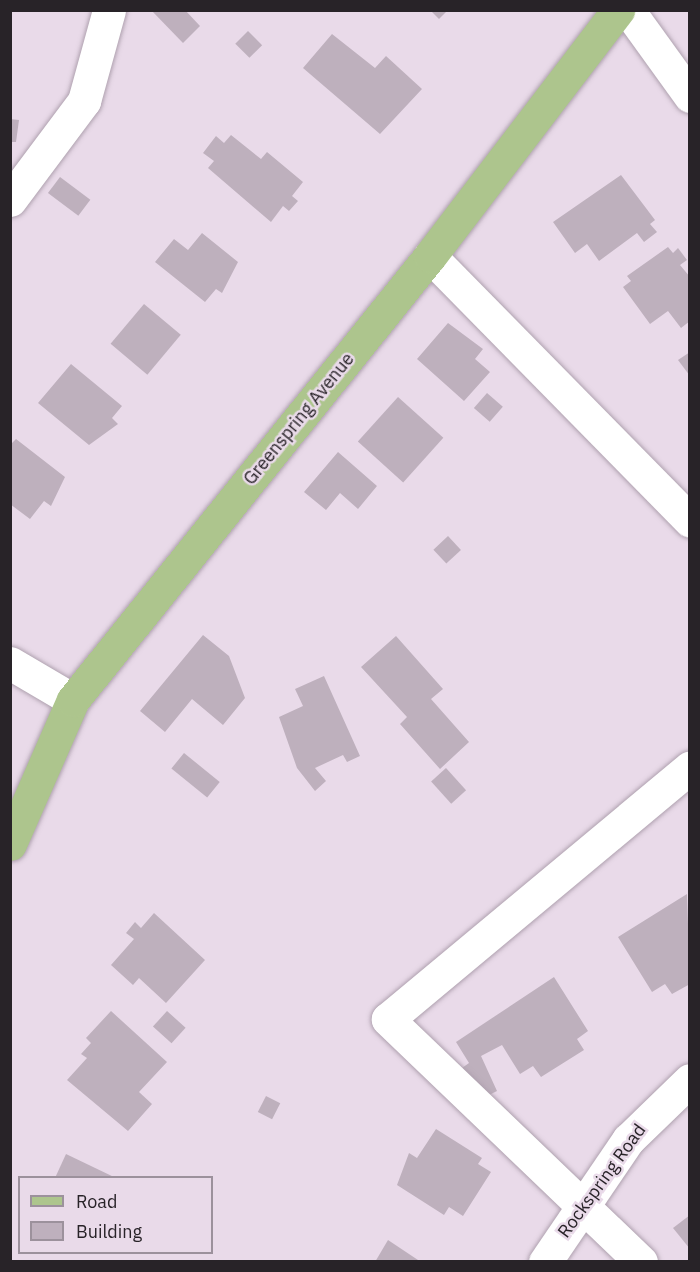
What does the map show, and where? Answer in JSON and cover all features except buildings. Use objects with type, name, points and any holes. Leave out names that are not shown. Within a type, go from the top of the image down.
[{"type":"main road","name":"Greenspring Avenue","points":[[10,844],[73,700],[430,256],[618,10]]},
{"type":"street","points":[[10,200],[84,100],[108,10]]},
{"type":"street","points":[[628,10],[690,96]]},
{"type":"street","points":[[430,256],[690,521]]},
{"type":"street","points":[[10,663],[73,700]]},
{"type":"street","points":[[641,1262],[584,1203],[388,1018],[690,767]]},
{"type":"street","name":"Rockspring Road","points":[[545,1262],[628,1140],[690,1080]]}]
